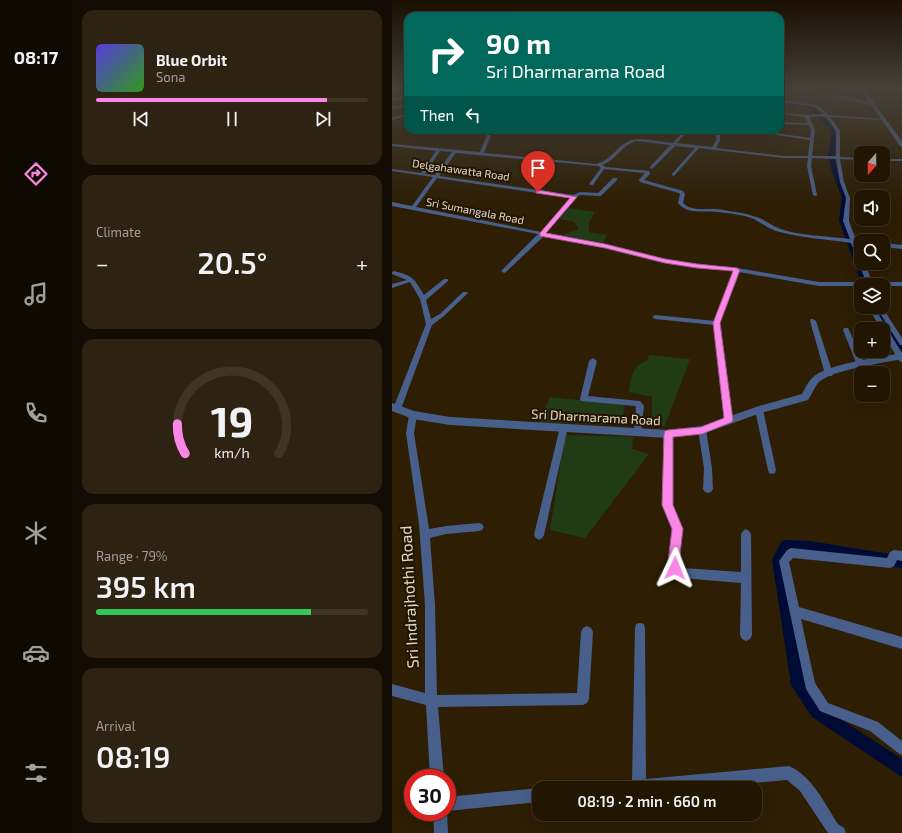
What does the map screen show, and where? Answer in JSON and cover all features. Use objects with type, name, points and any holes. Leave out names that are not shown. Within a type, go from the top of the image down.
[{"type":"street","points":[[811,127],[812,139],[809,166],[816,195]]},
{"type":"street","points":[[392,145],[601,166],[646,172],[648,174],[642,181],[681,192],[683,194],[680,203],[682,206],[689,209],[728,212],[755,218],[768,226],[784,231],[806,236],[853,241],[846,221],[848,198],[842,182],[837,158],[838,131],[835,127]]},
{"type":"street","points":[[888,127],[902,145]]},
{"type":"street","points":[[481,154],[489,134]]},
{"type":"street","points":[[652,168],[675,144],[681,134]]},
{"type":"street","points":[[713,149],[718,141],[718,134]]},
{"type":"street","points":[[775,134],[812,139]]},
{"type":"street","points":[[591,184],[601,166],[609,162],[625,146],[634,140],[784,157],[854,159]]},
{"type":"street","points":[[674,175],[698,147]]},
{"type":"street","points":[[422,175],[439,150]]},
{"type":"street","points":[[413,208],[455,151]]},
{"type":"street","points":[[890,160],[902,160]]},
{"type":"street","name":"Delgahawatta Road","points":[[392,170],[574,197],[580,193],[599,194],[615,179]]},
{"type":"street","points":[[504,271],[542,234],[574,197]]},
{"type":"street","name":"Sri Sumangala Road","points":[[392,204],[605,246],[665,261],[737,270],[819,284],[854,286]]},
{"type":"street","points":[[890,245],[902,246]]},
{"type":"street","points":[[728,420],[716,323],[737,270]]},
{"type":"street","points":[[394,273],[412,280],[423,299],[429,324]]},
{"type":"street","points":[[392,286],[412,280]]},
{"type":"street","points":[[423,299],[446,280]]},
{"type":"street","name":"Sri Sumangala Road","points":[[890,285],[902,284]]},
{"type":"street","points":[[394,408],[429,324],[442,315],[465,293]]},
{"type":"street","points":[[875,314],[901,357]]},
{"type":"street","points":[[883,314],[902,343]]},
{"type":"street","points":[[655,317],[716,323]]},
{"type":"street","points":[[813,321],[829,374]]},
{"type":"street","points":[[846,330],[861,365]]},
{"type":"street","name":"Sri Dharmarama Road","points":[[394,408],[414,415],[450,421],[668,434],[702,430],[759,410],[805,397],[816,380],[829,374],[861,365],[901,357]]},
{"type":"street","points":[[593,361],[584,398],[638,403],[640,406],[638,432]]},
{"type":"street","points":[[759,410],[772,470]]},
{"type":"street","name":"Sri Indrajhothi Road","points":[[414,415],[410,433],[424,524],[430,605],[430,680],[436,769]]},
{"type":"street","points":[[539,535],[564,427]]},
{"type":"street","points":[[702,430],[708,468],[708,489]]},
{"type":"street","points":[[668,434],[667,505],[677,529],[674,562],[675,568],[681,573],[746,578]]},
{"type":"street","points":[[424,535],[446,530],[479,528]]},
{"type":"street","points":[[746,534],[746,635]]},
{"type":"street","points":[[895,558],[792,553],[784,561],[810,685],[824,708],[874,726],[902,749]]},
{"type":"street","points":[[794,611],[902,644]]},
{"type":"street","points":[[640,628],[640,781]]},
{"type":"street","points":[[392,690],[432,701],[583,699],[587,632]]},
{"type":"street","points":[[697,781],[789,773],[805,786],[833,829],[839,833]]},
{"type":"street","points":[[456,803],[532,796]]},
{"type":"street","points":[[440,821],[441,833]]},
{"type":"green space","points":[[569,208],[595,212],[589,222],[589,232],[607,235],[603,243],[562,235],[579,229],[574,222],[559,219]]},
{"type":"green space","points":[[649,355],[690,359],[665,426],[652,424],[652,397],[629,392],[633,372],[638,365],[648,360]]},
{"type":"green space","points":[[550,397],[625,405],[621,425],[540,422]]},
{"type":"green space","points":[[565,435],[633,437],[632,449],[649,454],[585,538],[550,530]]},
{"type":"waterway","points":[[831,127],[835,131],[831,156],[835,172],[845,198],[842,220],[863,278]]},
{"type":"waterway","points":[[880,314],[902,347]]},
{"type":"waterway","points":[[902,562],[810,547],[785,546],[778,560],[798,685],[817,712],[902,769]]},
{"type":"route","points":[[538,192],[574,197],[542,234],[605,246],[665,261],[737,270],[716,323],[728,420],[702,430],[668,434],[667,505],[677,529],[674,562],[675,568]]}]
